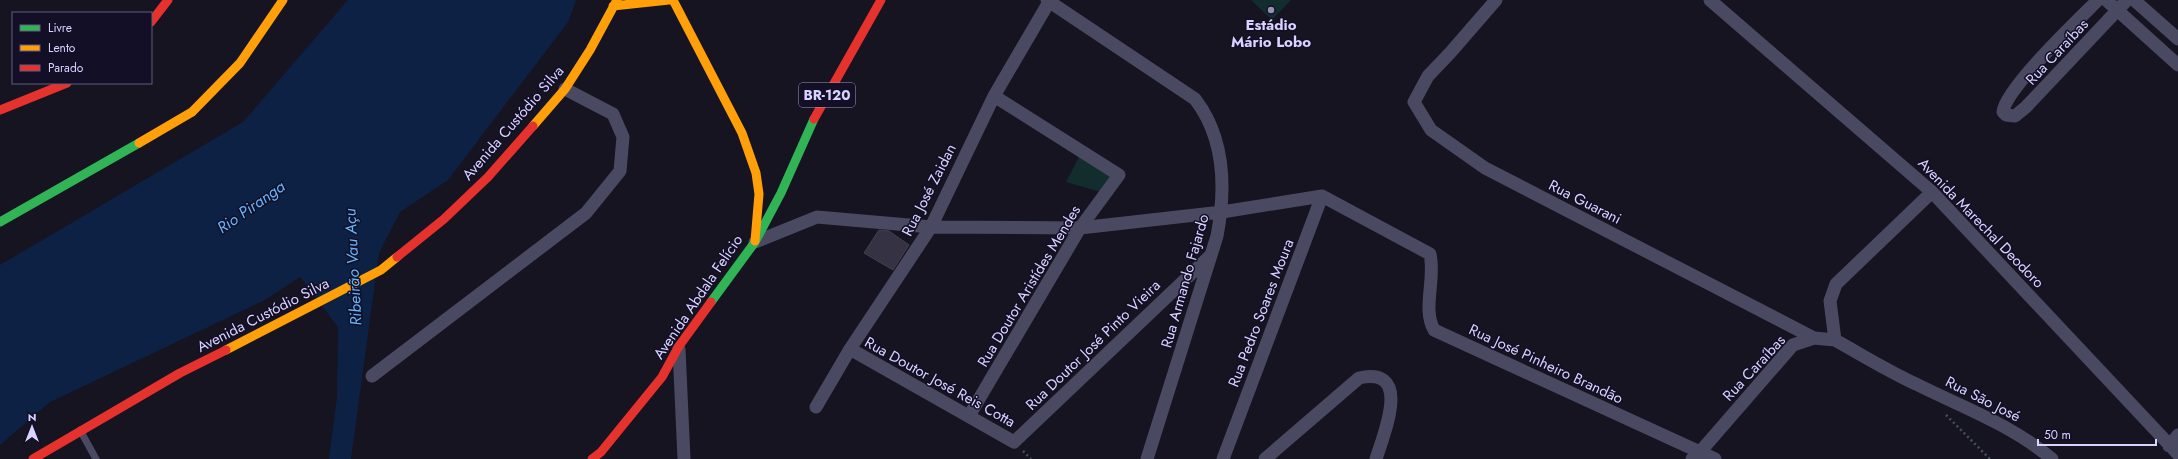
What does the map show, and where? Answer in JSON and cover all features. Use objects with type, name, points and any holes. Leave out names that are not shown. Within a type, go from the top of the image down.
[{"type":"main road","points":[[152,21],[168,0]]},
{"type":"main road","points":[[0,222],[192,112],[240,62],[283,0]]},
{"type":"main road","points":[[615,3],[670,0]]},
{"type":"main road","name":"Avenida Abdala Felício","points":[[592,459],[601,452],[662,377],[679,346],[754,242],[759,194],[756,173],[742,133],[674,0]]},
{"type":"main road","name":"BR-120","points":[[754,242],[781,193],[817,112],[881,0]]},
{"type":"main road","name":"Avenida Custódio Silva","points":[[33,459],[80,430],[180,373],[381,270],[444,219],[488,177],[565,89],[578,71],[615,3]]},
{"type":"main road","points":[[0,110],[65,84]]},
{"type":"street","name":"Rua Guarani","points":[[1496,0],[1428,76],[1414,102],[1431,130],[1485,168],[1814,338]]},
{"type":"street","name":"Avenida Marechal Deodoro","points":[[1710,0],[1932,192],[2173,450]]},
{"type":"street","name":"Rua Caraíbas","points":[[2098,0],[2032,67],[2006,103],[2003,112],[2006,115],[2015,116],[2026,107],[2122,5]]},
{"type":"street","points":[[2106,0],[2122,5],[2178,65]]},
{"type":"street","points":[[2134,0],[2178,39]]},
{"type":"street","name":"Rua José Zaidan","points":[[816,407],[850,349],[931,227],[994,96],[1048,1]]},
{"type":"street","name":"Rua Armando Fajardo","points":[[1048,1],[1196,99],[1207,114],[1214,132],[1222,183],[1222,212],[1211,255],[1147,459]]},
{"type":"street","points":[[372,376],[586,214],[620,171],[622,137],[613,114],[565,89]]},
{"type":"street","name":"Rua Doutor Aristídes Mendes","points":[[969,416],[1080,228],[1119,175],[994,96]]},
{"type":"street","points":[[1835,340],[1830,301],[1836,284],[1932,192]]},
{"type":"street","points":[[754,242],[817,217],[931,227],[1080,228],[1222,212],[1322,196]]},
{"type":"street","name":"Rua José Pinheiro Brandão","points":[[1322,196],[1430,254],[1433,266],[1429,320],[1434,330],[1696,456],[1715,459]]},
{"type":"street","name":"Rua Pedro Soares Moura","points":[[1224,459],[1322,196]]},
{"type":"street","name":"Rua Doutor José Pinto Vieira","points":[[1014,442],[1211,255]]},
{"type":"street","name":"Rua Caraíbas","points":[[1696,456],[1793,345],[1814,338],[1835,340]]},
{"type":"street","name":"Rua São José","points":[[1835,340],[1916,384],[1966,406],[2036,445],[2052,459]]},
{"type":"street","points":[[679,346],[684,459]]},
{"type":"street","name":"Rua Doutor José Reis Cotta","points":[[850,349],[1014,442]]},
{"type":"street","points":[[1265,459],[1359,378],[1374,375],[1385,381],[1391,392],[1392,408],[1376,459]]},
{"type":"street","points":[[2173,450],[2178,435]]},
{"type":"lane","points":[[80,430],[96,459]]},
{"type":"path","points":[[1944,413],[1990,459]]},
{"type":"green space","name":"Estádio Mário Lobo","points":[[1251,0],[1291,0],[1272,20]]},
{"type":"green space","points":[[1079,157],[1113,174],[1101,192],[1066,182]]},
{"type":"water","points":[[348,0],[576,0],[568,22],[448,180],[400,212],[379,253],[351,459],[329,459],[337,397],[338,327],[300,277],[265,300],[50,402],[0,445],[0,265],[243,122]]},
{"type":"building","points":[[879,230],[889,231],[909,245],[893,270],[864,253]]},
{"type":"traffic: fast","points":[[711,302],[755,242],[781,193],[814,119]]},
{"type":"traffic: fast","points":[[0,222],[139,143]]},
{"type":"traffic: slow","points":[[139,143],[192,112],[240,63],[283,0]]},
{"type":"traffic: slow","points":[[533,126],[565,89],[590,50],[617,0]]},
{"type":"traffic: slow","points":[[613,6],[669,0]]},
{"type":"traffic: slow","points":[[673,0],[742,133],[756,173],[759,194],[755,241]]},
{"type":"traffic: slow","points":[[226,350],[381,270],[397,257]]},
{"type":"traffic: jam","points":[[152,21],[168,0]]},
{"type":"traffic: jam","points":[[814,119],[881,0]]},
{"type":"traffic: jam","points":[[0,110],[65,84]]},
{"type":"traffic: jam","points":[[397,257],[444,219],[488,177],[533,126]]},
{"type":"traffic: jam","points":[[592,459],[601,452],[662,377],[679,346],[711,302]]},
{"type":"traffic: jam","points":[[33,459],[180,373],[226,350]]},
{"type":"place","name":"Estádio Mário Lobo","points":[[1271,10]]},
{"type":"water label","name":"Rio Piranga","points":[[251,207]]},
{"type":"water label","name":"Ribeirão Vau Açu","points":[[353,267]]}]
